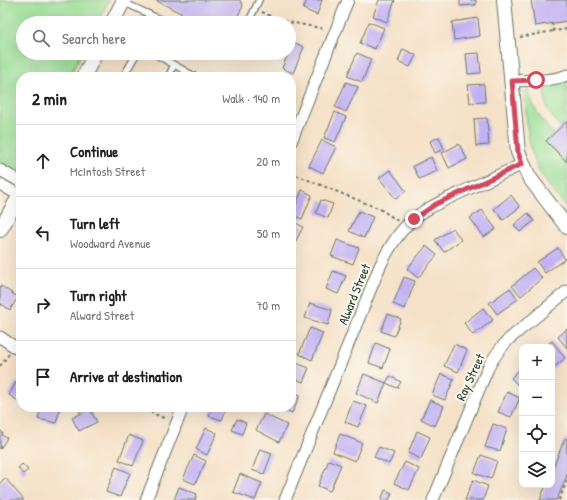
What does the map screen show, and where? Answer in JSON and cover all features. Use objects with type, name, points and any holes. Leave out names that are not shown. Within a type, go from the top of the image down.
[{"type":"street","points":[[296,130],[348,0]]},
{"type":"street","points":[[504,0],[518,152],[522,164],[537,190],[567,227]]},
{"type":"street","points":[[116,16],[124,1]]},
{"type":"street","points":[[86,72],[92,60]]},
{"type":"street","points":[[512,81],[560,78],[567,75]]},
{"type":"street","name":"Alward Street","points":[[285,500],[387,251],[405,227],[419,215],[436,204],[522,164]]},
{"type":"street","points":[[0,170],[16,186]]},
{"type":"street","points":[[0,184],[16,189]]},
{"type":"street","points":[[0,230],[16,200]]},
{"type":"street","name":"Ray Street","points":[[433,500],[488,368],[494,357],[509,339],[567,291]]},
{"type":"street","points":[[0,337],[16,348]]},
{"type":"street","points":[[146,500],[181,412]]},
{"type":"lane","points":[[252,16],[260,0]]},
{"type":"lane","points":[[124,1],[153,16]]},
{"type":"lane","points":[[126,72],[133,60]]},
{"type":"lane","points":[[165,60],[187,72]]},
{"type":"lane","points":[[170,72],[174,65]]},
{"type":"path","points":[[296,23],[336,31]]},
{"type":"path","points":[[552,23],[554,31]]},
{"type":"path","points":[[508,40],[567,29]]},
{"type":"path","points":[[296,175],[380,209],[389,214],[405,227]]},
{"type":"path","points":[[151,412],[177,423]]},
{"type":"path","points":[[560,500],[567,481]]},
{"type":"green space","points":[[0,0],[109,0],[101,16],[16,16],[16,60],[78,60],[72,72],[16,72],[16,171],[0,163]]},
{"type":"green space","points":[[567,80],[567,110],[565,112],[567,115],[567,121],[560,127],[549,113],[545,90],[547,84]]},
{"type":"green space","points":[[529,89],[532,102],[538,113],[554,134],[546,141],[567,162],[567,208],[541,174],[533,155],[528,135],[526,114],[525,91]]},
{"type":"building","points":[[155,0],[240,0],[243,6],[238,16],[186,16]]},
{"type":"building","points":[[307,0],[322,0],[317,15],[303,9]]},
{"type":"building","points":[[379,0],[395,0],[387,22],[373,16]]},
{"type":"building","points":[[460,0],[476,0],[476,5],[460,6]]},
{"type":"building","points":[[531,0],[567,0],[567,21],[535,26]]},
{"type":"building","points":[[478,18],[480,36],[454,40],[452,22]]},
{"type":"building","points":[[369,22],[384,28],[375,49],[360,43]]},
{"type":"building","points":[[296,43],[304,47],[293,72],[282,68],[285,60],[296,60]]},
{"type":"building","points":[[403,49],[416,55],[410,67],[398,61]]},
{"type":"building","points":[[357,53],[371,59],[362,82],[347,76]]},
{"type":"building","points":[[479,53],[481,73],[468,74],[466,54]]},
{"type":"building","points":[[346,82],[358,87],[346,112],[335,107]]},
{"type":"building","points":[[484,84],[485,102],[470,103],[468,85]]},
{"type":"building","points":[[335,112],[346,117],[335,142],[324,138]]},
{"type":"building","points":[[487,118],[489,145],[476,146],[474,119]]},
{"type":"building","points":[[567,121],[567,162],[546,141]]},
{"type":"building","points":[[439,137],[444,149],[435,153],[430,141]]},
{"type":"building","points":[[322,140],[336,147],[323,173],[309,166]]},
{"type":"building","points":[[459,144],[467,159],[449,168],[442,153]]},
{"type":"building","points":[[431,157],[437,171],[419,179],[413,166]]},
{"type":"building","points":[[390,170],[406,191],[396,199],[379,178]]},
{"type":"building","points":[[302,190],[312,195],[302,219],[296,217],[296,205]]},
{"type":"building","points":[[511,195],[520,207],[503,220],[494,209]]},
{"type":"building","points":[[321,200],[333,204],[328,218],[316,213]]},
{"type":"building","points":[[482,210],[496,229],[484,237],[470,218]]},
{"type":"building","points":[[359,211],[373,217],[364,238],[349,231]]},
{"type":"building","points":[[528,213],[534,221],[520,232],[514,225]]},
{"type":"building","points":[[296,223],[303,227],[296,240]]},
{"type":"building","points":[[453,228],[461,240],[444,252],[435,240]]},
{"type":"building","points":[[337,240],[359,248],[353,264],[331,256]]},
{"type":"building","points":[[426,246],[437,255],[418,278],[407,269]]},
{"type":"building","points":[[558,248],[565,259],[545,273],[537,262]]},
{"type":"building","points":[[533,268],[542,278],[521,296],[512,286]]},
{"type":"building","points":[[333,271],[346,276],[338,294],[326,289]]},
{"type":"building","points":[[404,277],[415,281],[405,309],[393,304]]},
{"type":"building","points":[[1,286],[16,296],[16,300],[10,310],[0,303]]},
{"type":"building","points":[[510,288],[518,299],[497,314],[489,303]]},
{"type":"building","points":[[310,303],[332,310],[328,325],[305,318]]},
{"type":"building","points":[[483,308],[493,320],[473,335],[464,323]]},
{"type":"building","points":[[388,314],[401,319],[394,336],[381,331]]},
{"type":"building","points":[[310,328],[323,333],[312,360],[299,354]]},
{"type":"building","points":[[567,329],[567,348],[558,337]]},
{"type":"building","points":[[376,343],[390,349],[383,368],[369,363]]},
{"type":"building","points":[[454,344],[467,350],[458,372],[444,366]]},
{"type":"building","points":[[555,345],[565,358],[555,366]]},
{"type":"building","points":[[296,363],[309,368],[303,382],[296,379]]},
{"type":"building","points":[[519,370],[519,386],[511,378]]},
{"type":"building","points":[[364,374],[386,383],[378,403],[356,393]]},
{"type":"building","points":[[441,374],[454,379],[445,400],[432,395]]},
{"type":"building","points":[[390,376],[401,382],[397,388],[386,383]]},
{"type":"building","points":[[16,382],[16,400],[9,395]]},
{"type":"building","points":[[507,392],[519,398],[511,417],[498,412]]},
{"type":"building","points":[[296,393],[300,395],[296,404]]},
{"type":"building","points":[[430,400],[444,406],[435,426],[421,419]]},
{"type":"building","points":[[353,401],[367,406],[358,427],[345,422]]},
{"type":"building","points":[[40,412],[59,412],[56,423],[38,419]]},
{"type":"building","points":[[84,412],[92,412],[97,422],[79,431],[72,418]]},
{"type":"building","points":[[210,412],[225,412],[222,420],[209,416]]},
{"type":"building","points":[[264,414],[287,425],[279,442],[256,430]]},
{"type":"building","points":[[237,419],[246,423],[242,434],[232,430]]},
{"type":"building","points":[[493,424],[507,429],[500,451],[485,447]]},
{"type":"building","points":[[206,428],[217,433],[207,455],[196,449]]},
{"type":"building","points":[[0,430],[3,433],[2,435],[7,438],[0,449]]},
{"type":"building","points":[[417,431],[430,437],[421,459],[408,453]]},
{"type":"building","points":[[340,434],[362,443],[355,461],[333,452]]},
{"type":"building","points":[[129,435],[143,441],[133,466],[119,460]]},
{"type":"building","points":[[565,438],[567,439],[567,475],[557,500],[540,500],[545,488],[555,488],[555,463]]},
{"type":"building","points":[[379,447],[394,453],[389,464],[374,457]]},
{"type":"building","points":[[260,449],[272,453],[264,474],[252,470]]},
{"type":"building","points":[[194,455],[206,461],[195,484],[183,479]]},
{"type":"building","points":[[481,455],[497,461],[491,479],[474,473]]},
{"type":"building","points":[[329,460],[341,465],[330,491],[318,486]]},
{"type":"building","points":[[405,462],[419,469],[409,490],[394,483]]},
{"type":"building","points":[[22,464],[28,470],[23,474],[18,468]]},
{"type":"building","points":[[116,467],[130,473],[120,497],[106,492]]},
{"type":"building","points":[[240,474],[262,483],[255,500],[233,492]]},
{"type":"building","points":[[5,478],[24,500],[0,500],[0,483]]},
{"type":"building","points":[[473,480],[488,486],[483,500],[465,500]]},
{"type":"building","points":[[179,487],[197,494],[195,500],[174,500]]},
{"type":"building","points":[[385,490],[392,493],[389,500],[381,500]]},
{"type":"route","points":[[414,219],[436,204],[522,164],[518,152],[512,81],[536,80]]}]
